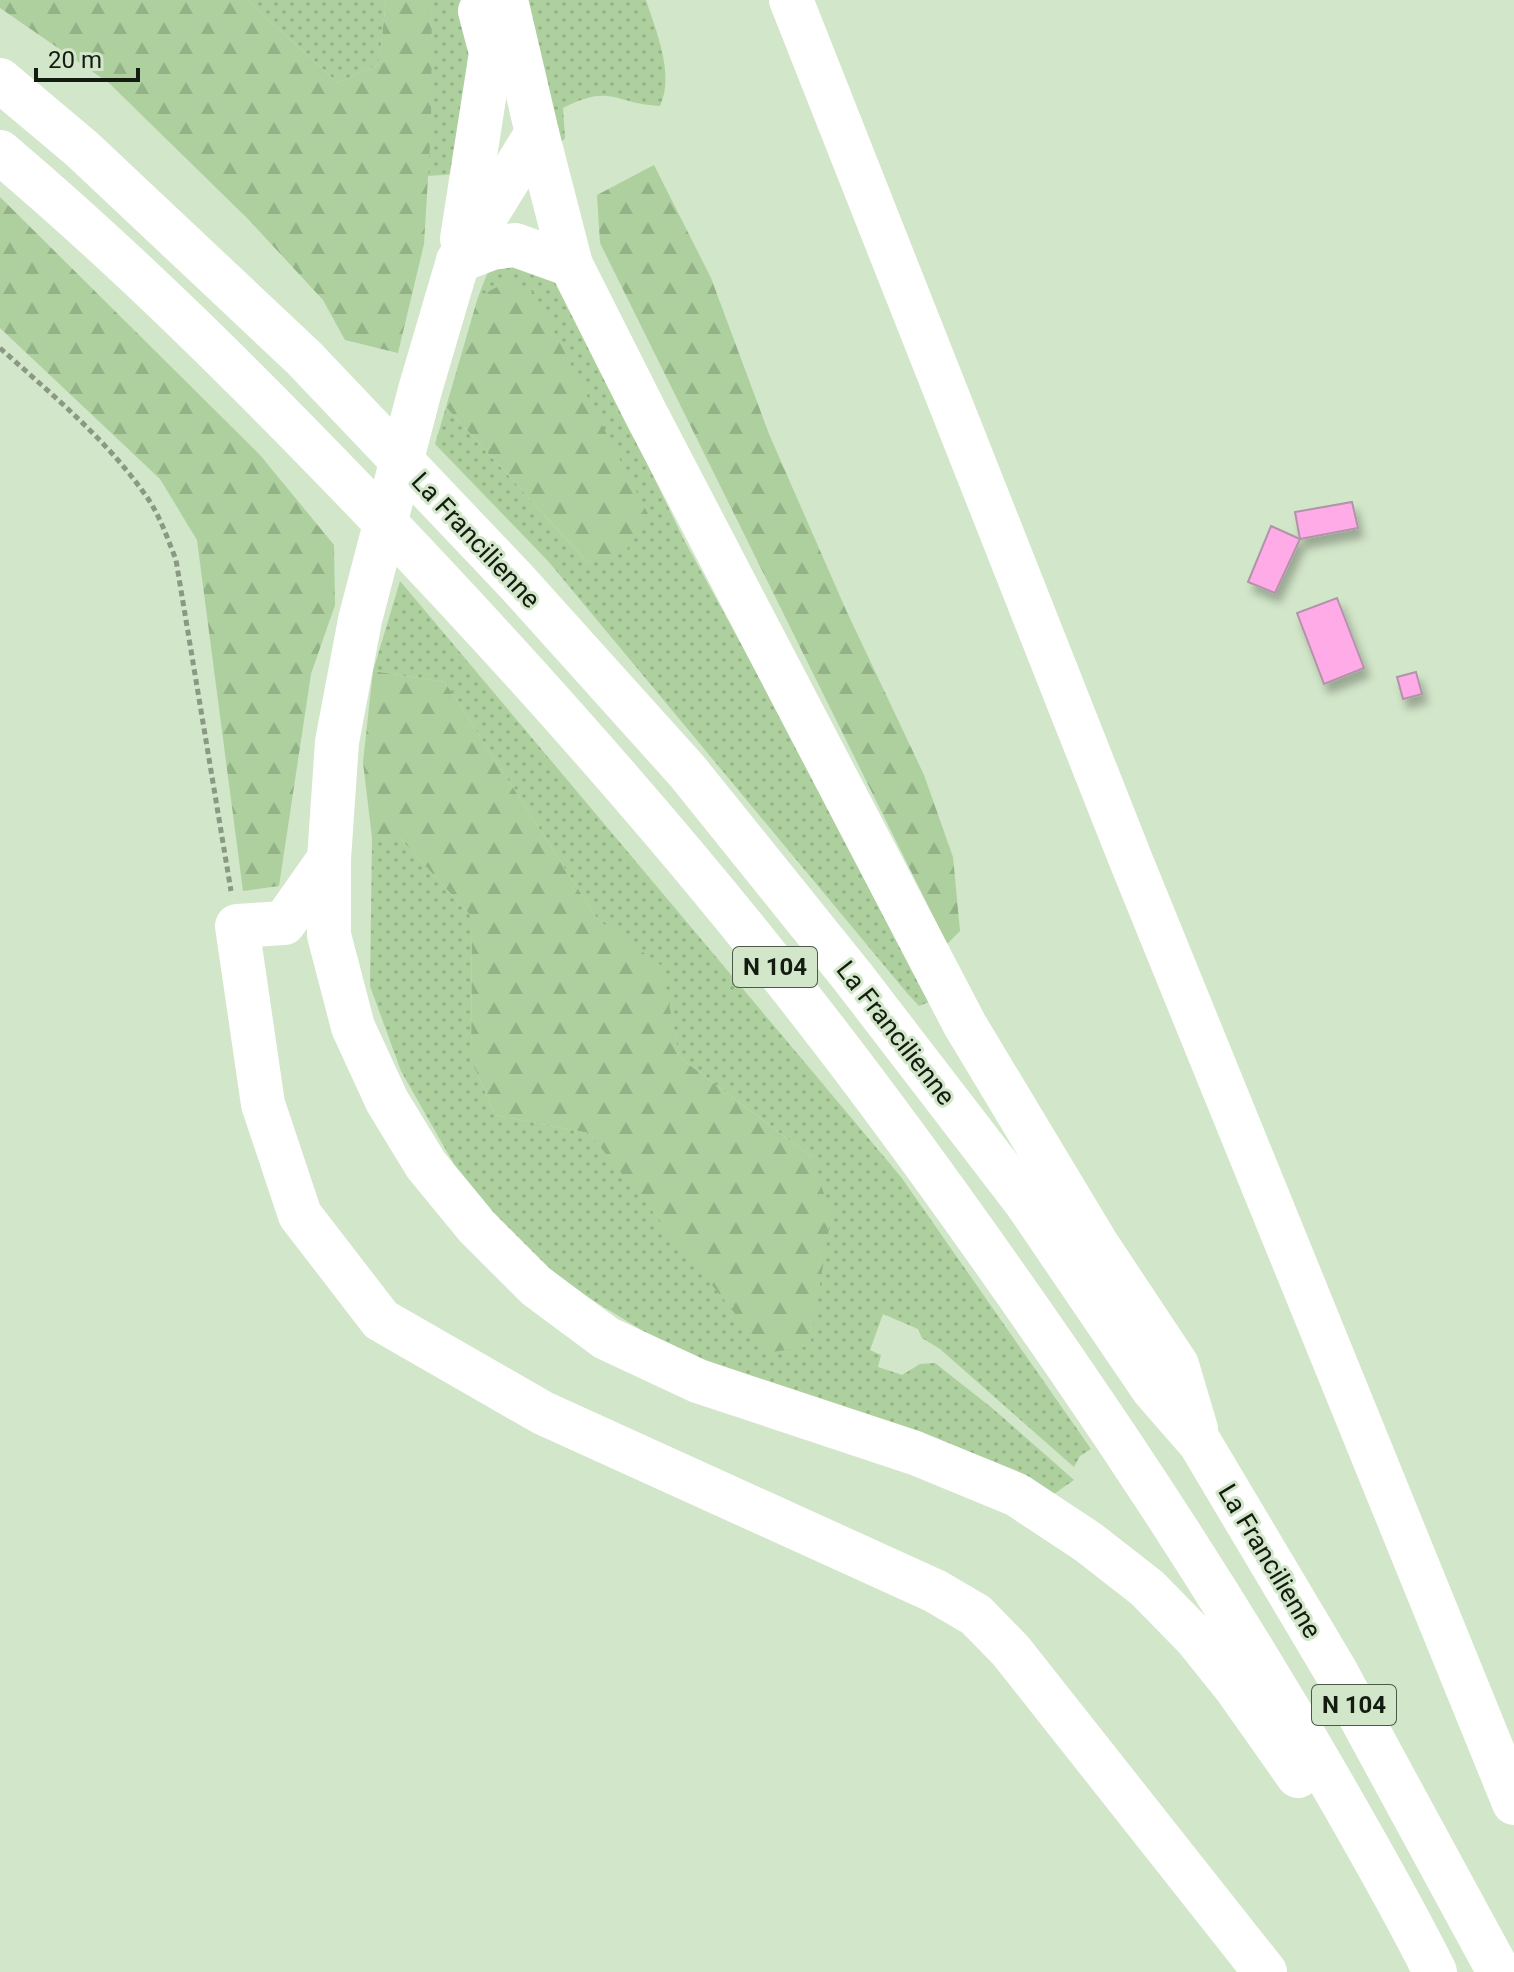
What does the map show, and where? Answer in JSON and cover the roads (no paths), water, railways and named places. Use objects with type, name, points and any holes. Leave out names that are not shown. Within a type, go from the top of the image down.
[{"type":"main road","points":[[478,0],[491,53],[458,261],[420,390],[360,620],[337,742],[329,859],[329,935],[353,1027],[387,1101],[426,1165],[468,1217],[536,1286],[606,1338],[698,1381],[915,1453],[1017,1495],[1088,1542],[1147,1588],[1195,1637],[1318,1801],[1401,1902]]},
{"type":"main road","points":[[506,0],[571,265],[660,443],[965,1025],[1098,1246],[1177,1365],[1200,1443]]},
{"type":"main road","points":[[791,0],[1130,858],[1514,1803]]},
{"type":"main road","name":"La Francilienne","points":[[0,80],[82,149],[304,358],[515,580],[687,771],[953,1104],[1025,1201],[1153,1389],[1200,1443],[1335,1670],[1499,1972]]},
{"type":"main road","points":[[458,261],[537,133]]},
{"type":"main road","name":"La Francilienne","points":[[0,152],[266,399],[475,616],[643,807],[808,1007],[928,1167],[1121,1444],[1264,1667],[1401,1902],[1435,1972]]},
{"type":"main road","points":[[458,261],[492,248],[515,245],[571,265]]},
{"type":"main road","points":[[329,859],[284,923],[237,926],[263,1104],[300,1215],[381,1320],[543,1413],[935,1591],[976,1615],[1011,1651],[1265,1972]]}]
